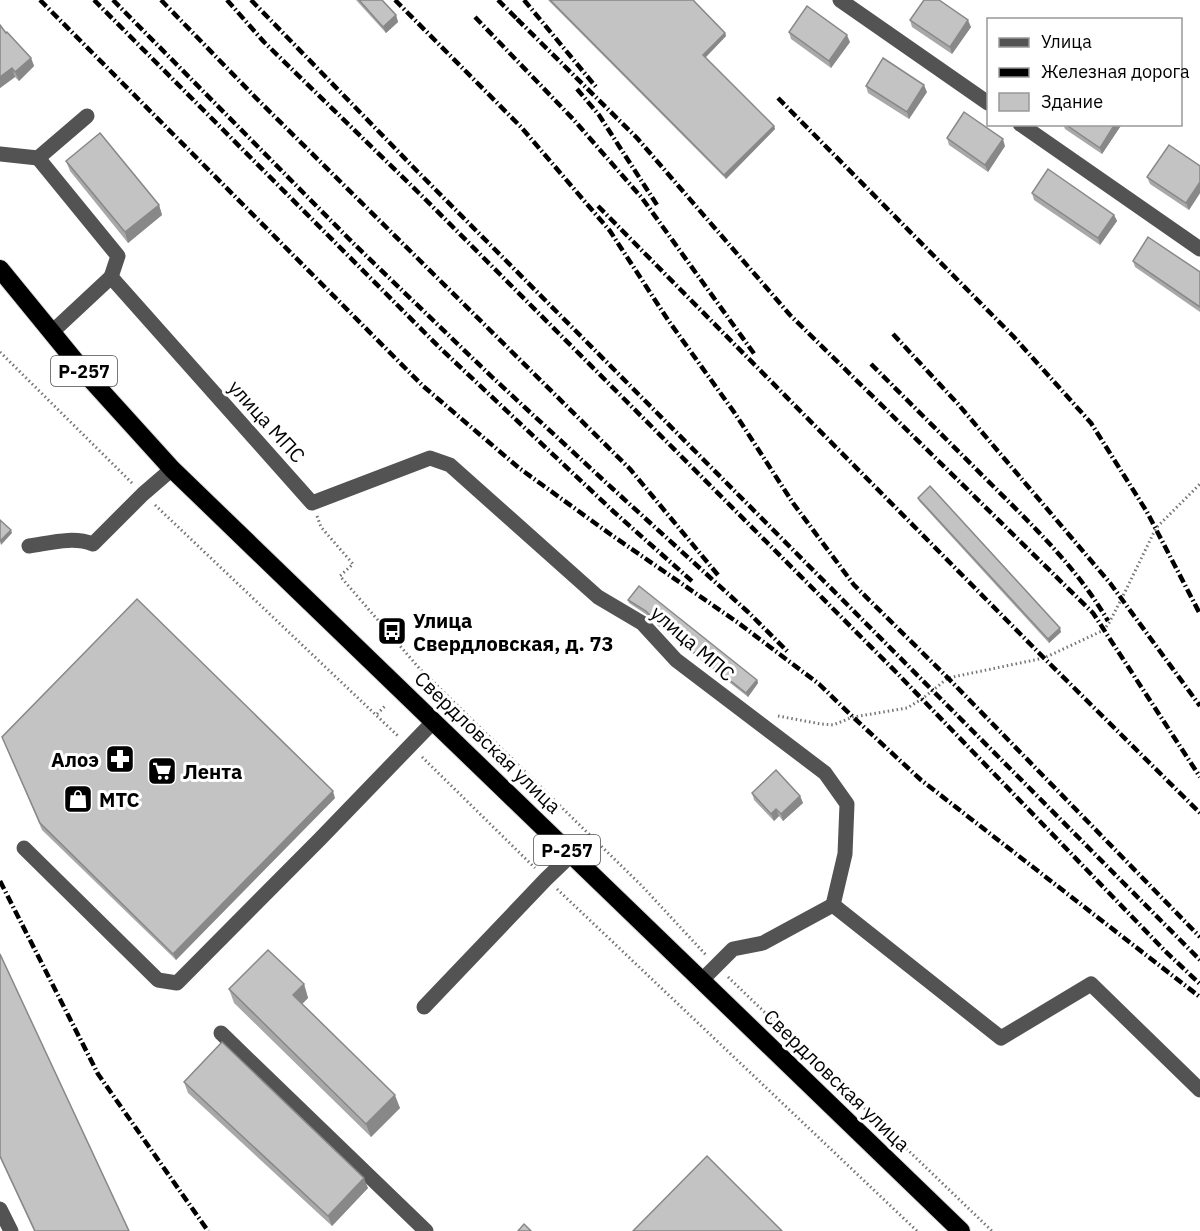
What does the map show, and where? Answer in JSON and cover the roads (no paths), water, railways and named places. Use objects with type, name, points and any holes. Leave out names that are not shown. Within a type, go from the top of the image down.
[{"type":"highway","name":"Свердловская улица","points":[[0,269],[85,373],[172,470],[962,1231]]},
{"type":"street","points":[[840,0],[987,102]]},
{"type":"street","points":[[39,158],[87,116]]},
{"type":"street","points":[[1023,126],[1200,249]]},
{"type":"street","points":[[0,154],[39,158],[118,256],[111,277],[51,333]]},
{"type":"street","name":"улица МПС","points":[[111,277],[312,503],[430,458],[450,465],[598,597],[642,624],[676,660],[825,773],[847,804],[845,854],[833,905]]},
{"type":"street","points":[[29,546],[71,540],[93,544],[143,494],[172,470]]},
{"type":"street","points":[[24,848],[158,980],[177,983],[321,839],[434,721]]},
{"type":"street","points":[[423,1007],[571,855]]},
{"type":"street","points":[[701,981],[733,949],[763,943],[833,905],[1001,1038],[1091,984],[1200,1090]]},
{"type":"street","points":[[221,1033],[426,1231]]},
{"type":"street","points":[[0,1209],[11,1231]]},
{"type":"railway","points":[[40,0],[423,386],[519,468],[737,622],[819,684],[921,780],[1200,997]]},
{"type":"railway","points":[[94,0],[440,348],[614,512],[694,583]]},
{"type":"railway","points":[[113,0],[355,245],[492,377],[748,612],[788,652]]},
{"type":"railway","points":[[161,0],[256,98],[630,469],[718,575]]},
{"type":"railway","points":[[227,0],[264,42],[423,197],[896,672],[1165,951],[1200,984]]},
{"type":"railway","points":[[251,0],[418,172],[1200,960]]},
{"type":"railway","points":[[395,0],[521,127],[610,231],[668,320],[734,412],[793,503],[854,585],[948,678],[1200,937]]},
{"type":"railway","points":[[498,0],[523,25]]},
{"type":"railway","points":[[524,0],[596,87]]},
{"type":"railway","points":[[475,17],[573,119],[642,198],[755,355]]},
{"type":"railway","points":[[517,19],[637,138],[790,315],[1093,613],[1200,777]]},
{"type":"railway","points":[[577,89],[599,115],[657,205]]},
{"type":"railway","points":[[778,98],[1013,336],[1091,423],[1147,512],[1200,614]]},
{"type":"railway","points":[[598,206],[1200,813]]},
{"type":"railway","points":[[893,334],[958,404],[1110,583],[1200,706]]},
{"type":"railway","points":[[871,364],[1055,549],[1083,584],[1108,621]]},
{"type":"railway","points":[[0,881],[98,1074],[208,1231]]},
{"type":"place","name":"Улица Свердловская, д. 73","points":[[392,631]]},
{"type":"place","name":"Алоэ","points":[[120,759]]},
{"type":"place","name":"Лента","points":[[162,771]]},
{"type":"place","name":"МТС","points":[[78,799]]}]
